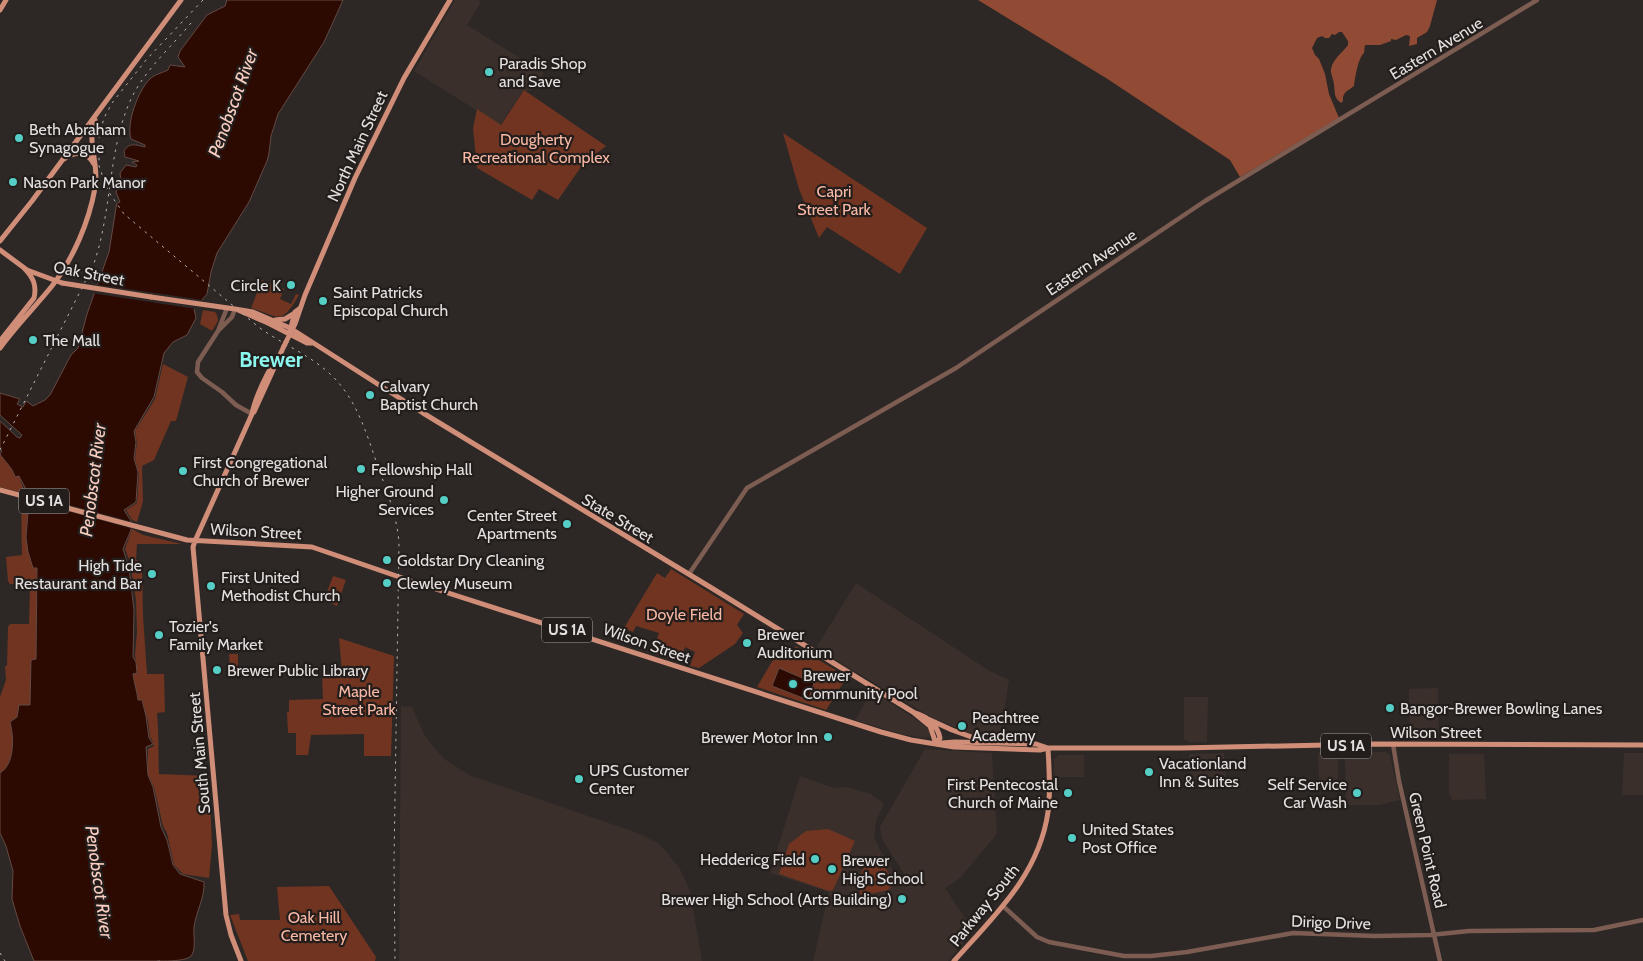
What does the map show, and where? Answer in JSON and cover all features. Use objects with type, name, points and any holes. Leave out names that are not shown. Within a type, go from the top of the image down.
[{"type":"main road","points":[[0,10],[6,0]]},
{"type":"main road","points":[[0,241],[181,0]]},
{"type":"main road","name":"North Main Street","points":[[195,541],[299,314],[297,310],[340,210],[399,87],[420,48],[450,0]]},
{"type":"main road","points":[[0,348],[55,281],[84,227],[96,188],[92,130],[100,110]]},
{"type":"main road","points":[[60,162],[71,154],[80,153],[90,158],[95,167]]},
{"type":"main road","name":"Oak Street","points":[[0,250],[24,268],[55,281],[151,297]]},
{"type":"main road","points":[[0,341],[34,298],[35,284],[24,268]]},
{"type":"main road","name":"State Street","points":[[151,297],[249,310],[274,320],[291,330],[307,343],[312,343],[517,471],[913,712],[930,726],[936,744]]},
{"type":"main road","name":"State Street","points":[[235,309],[291,330]]},
{"type":"main road","points":[[274,320],[285,319],[297,310]]},
{"type":"main road","name":"Wilson Street","points":[[0,490],[195,541],[312,547],[414,582],[858,725],[911,740],[954,747],[1040,750],[1048,748],[1181,748],[1393,744],[1643,745]]},
{"type":"main road","name":"South Main Street","points":[[195,541],[199,614],[226,916],[241,961]]},
{"type":"main road","name":"State Street","points":[[913,712],[952,730],[989,743]]},
{"type":"main road","points":[[928,718],[940,738],[936,744]]},
{"type":"main road","name":"Wilson Street","points":[[936,744],[955,742],[1036,744],[1048,748]]},
{"type":"main road","name":"Parkway South","points":[[954,961],[1018,888],[1029,870],[1043,835],[1049,796],[1048,748]]},
{"type":"street","name":"Eastern Avenue","points":[[689,574],[747,488],[956,368],[1205,201],[1537,0]]},
{"type":"street","points":[[227,308],[218,331],[198,362],[197,372],[236,405],[252,414]]},
{"type":"street","points":[[218,331],[230,319],[235,309]]},
{"type":"street","name":"Green Point Road","points":[[1393,744],[1399,781],[1440,961]]},
{"type":"street","name":"Dirigo Drive","points":[[1003,906],[1037,937],[1049,942],[1124,956],[1152,956],[1187,952],[1293,933],[1367,936],[1594,930],[1643,920]]},
{"type":"shaded area","points":[[455,0],[478,0],[481,2],[467,25],[544,73],[535,89],[522,92],[500,125],[414,71]]},
{"type":"shaded area","points":[[978,0],[1437,0],[1430,26],[1427,32],[1417,38],[1417,44],[1409,46],[1410,36],[1406,35],[1396,40],[1391,39],[1391,41],[1380,45],[1365,45],[1364,53],[1357,68],[1354,86],[1344,94],[1341,103],[1335,95],[1331,69],[1336,59],[1348,45],[1348,41],[1342,32],[1335,35],[1332,34],[1329,38],[1322,36],[1317,38],[1312,48],[1325,74],[1329,94],[1339,118],[1240,177],[1230,160],[1106,78]]},
{"type":"shaded area","points":[[856,583],[988,670],[1009,680],[1000,736],[997,740],[968,733],[929,716],[816,648]]},
{"type":"shaded area","points":[[1438,688],[1439,740],[1410,741],[1409,689]]},
{"type":"shaded area","points":[[872,691],[926,726],[930,732],[929,737],[923,738],[901,734],[855,720]]},
{"type":"shaded area","points":[[1184,697],[1208,697],[1207,742],[1189,742],[1184,739]]},
{"type":"shaded area","points":[[401,706],[412,707],[424,734],[435,749],[446,760],[469,775],[635,832],[656,842],[680,869],[690,891],[702,961],[399,961]]},
{"type":"shaded area","name":"Brewer High School","points":[[925,749],[992,753],[997,834],[960,878],[945,888],[974,931],[948,961],[813,961],[829,892],[770,873],[800,776],[834,788],[846,787],[871,794],[884,804],[876,821],[874,837],[900,881],[906,877],[882,839],[880,827]]},
{"type":"shaded area","points":[[1349,752],[1385,752],[1390,755],[1400,800],[1379,805],[1346,805],[1345,755]]},
{"type":"shaded area","points":[[1224,753],[1226,779],[1190,780],[1189,754]]},
{"type":"shaded area","points":[[1318,753],[1336,753],[1338,756],[1338,786],[1319,784]]},
{"type":"shaded area","points":[[1624,753],[1643,753],[1643,795],[1622,795]]},
{"type":"shaded area","points":[[1449,754],[1484,754],[1486,799],[1452,800],[1449,793]]},
{"type":"shaded area","points":[[1059,755],[1084,755],[1084,777],[1054,777],[1054,759]]},
{"type":"green space","name":"Dougherty Recreational Complex","points":[[524,90],[606,146],[583,164],[558,200],[539,189],[532,200],[477,168],[473,128],[477,109],[501,125]]},
{"type":"green space","name":"Capri Street Park","points":[[783,133],[927,228],[900,274],[827,227],[819,238],[799,189]]},
{"type":"green space","points":[[262,280],[284,289],[280,299],[291,304],[296,294],[299,295],[284,315],[274,316],[251,308]]},
{"type":"green space","points":[[203,310],[215,312],[217,315],[218,321],[212,331],[200,324]]},
{"type":"green space","points":[[163,364],[188,377],[176,421],[171,421],[154,460],[142,466],[143,501],[137,522],[132,520],[126,510],[137,503],[139,474],[135,458],[137,443],[135,431],[155,399]]},
{"type":"green space","points":[[0,454],[11,468],[15,477],[19,476],[25,499],[29,501],[26,537],[33,567],[37,567],[36,660],[32,660],[30,705],[19,705],[18,717],[12,720],[11,756],[9,763],[0,773],[0,697],[6,680],[5,666],[7,666],[8,627],[10,624],[29,624],[30,587],[10,584],[8,581],[6,557],[22,555],[21,493],[0,487]]},
{"type":"green space","points":[[132,529],[143,535],[182,544],[137,544],[136,560],[139,561],[139,564],[142,564],[147,674],[164,674],[165,712],[157,713],[159,774],[209,776],[212,845],[209,878],[183,874],[174,865],[154,787],[148,774],[148,749],[154,746],[150,737],[142,700],[138,700],[133,674],[137,673],[135,655],[137,632],[136,600],[130,562],[125,549]]},
{"type":"green space","name":"Doyle Field","points":[[671,569],[744,614],[737,625],[743,633],[735,644],[699,668],[690,666],[695,652],[685,647],[680,662],[652,653],[659,633],[636,626],[633,632],[624,628],[657,573],[665,578]]},
{"type":"green space","points":[[333,576],[346,580],[337,606],[324,600]]},
{"type":"green space","name":"Maple Street Park","points":[[339,638],[394,656],[391,756],[364,756],[364,734],[311,735],[308,755],[296,755],[296,733],[288,733],[287,712],[289,712],[289,700],[323,699],[322,673],[342,672]]},
{"type":"green space","points":[[796,646],[847,677],[826,710],[757,687],[777,653],[788,659]]},
{"type":"green space","points":[[229,654],[238,654],[238,676],[230,676]]},
{"type":"green space","name":"Heddericg Field","points":[[828,829],[855,841],[833,890],[829,891],[779,874],[789,844],[806,831]]},
{"type":"green space","points":[[879,855],[891,878],[892,886],[888,890],[861,896],[859,883],[861,872],[868,863]]},
{"type":"green space","name":"Oak Hill Cemetery","points":[[329,886],[376,957],[375,961],[248,961],[230,915],[239,914],[240,920],[280,920],[277,887]]},
{"type":"water","name":"Penobscot River","points":[[227,0],[343,0],[324,42],[278,114],[271,136],[267,161],[249,202],[217,253],[207,294],[194,309],[196,318],[187,335],[173,342],[164,353],[154,397],[134,431],[136,442],[134,458],[138,472],[136,502],[124,510],[131,521],[131,530],[123,549],[129,568],[134,610],[133,657],[136,662],[137,673],[133,674],[138,700],[142,700],[149,738],[153,744],[146,747],[148,775],[153,787],[161,827],[167,840],[173,865],[180,874],[204,882],[194,927],[193,951],[190,957],[172,961],[34,961],[12,899],[13,871],[0,833],[0,773],[5,769],[11,757],[13,742],[10,722],[17,717],[19,705],[30,705],[31,660],[36,659],[37,568],[33,568],[26,537],[29,501],[27,491],[19,476],[15,477],[11,468],[0,454],[2,451],[0,449],[0,421],[17,437],[20,438],[22,435],[0,415],[0,393],[20,399],[17,404],[23,407],[26,401],[33,406],[45,400],[50,395],[71,355],[78,348],[87,314],[109,252],[117,203],[120,202],[116,192],[121,180],[120,173],[126,165],[136,167],[137,165],[132,162],[139,161],[125,157],[124,151],[130,145],[145,147],[145,145],[131,139],[130,133],[130,125],[137,99],[150,79],[168,70],[170,65],[185,67],[178,57],[180,51],[207,15],[225,6]]},
{"type":"water","name":"Brewer Community Pool","points":[[779,668],[814,683],[808,700],[772,686]]},
{"type":"pier","points":[[94,284],[203,300],[196,309],[91,293]]},
{"type":"pier","points":[[25,493],[133,522],[133,529],[26,500]]},
{"type":"railway","points":[[203,0],[146,60],[112,103],[104,118],[99,137],[99,166],[108,191],[124,214],[256,325],[312,360],[329,373],[339,383],[354,405],[365,431],[392,506],[399,543],[394,861],[395,961]]},
{"type":"railway","points":[[0,450],[93,266],[104,223],[114,157],[125,115],[133,95],[152,66],[191,23]]},
{"type":"railway","points":[[0,953],[5,961]]},
{"type":"place","name":"Paradis Shop and Save","points":[[489,72]]},
{"type":"place","name":"Beth Abraham Synagogue","points":[[19,138]]},
{"type":"place","name":"Nason Park Manor","points":[[13,182]]},
{"type":"place","name":"Circle K","points":[[291,285]]},
{"type":"place","name":"Saint Patricks Episcopal Church","points":[[323,301]]},
{"type":"place","name":"The Mall","points":[[33,340]]},
{"type":"place","name":"Calvary Baptist Church","points":[[370,395]]},
{"type":"place","name":"Fellowship Hall","points":[[361,469]]},
{"type":"place","name":"First Congregational Church of Brewer","points":[[183,471]]},
{"type":"place","name":"Higher Ground Services","points":[[444,500]]},
{"type":"place","name":"Center Street Apartments","points":[[567,524]]},
{"type":"place","name":"Goldstar Dry Cleaning","points":[[387,560]]},
{"type":"place","name":"High Tide Restaurant and Bar","points":[[152,574]]},
{"type":"place","name":"Clewley Museum","points":[[387,583]]},
{"type":"place","name":"First United Methodist Church","points":[[211,586]]},
{"type":"place","name":"Tozier's Family Market","points":[[159,635]]},
{"type":"place","name":"Brewer Auditorium","points":[[747,643]]},
{"type":"place","name":"Brewer Public Library","points":[[217,670]]},
{"type":"place","name":"Brewer Community Pool","points":[[793,684]]},
{"type":"place","name":"Bangor-Brewer Bowling Lanes","points":[[1390,708]]},
{"type":"place","name":"Peachtree Academy","points":[[962,726]]},
{"type":"place","name":"Brewer Motor Inn","points":[[828,737]]},
{"type":"place","name":"Vacationland Inn & Suites","points":[[1149,772]]},
{"type":"place","name":"UPS Customer Center","points":[[579,779]]},
{"type":"place","name":"First Pentecostal Church of Maine","points":[[1068,793]]},
{"type":"place","name":"Self Service Car Wash","points":[[1357,793]]},
{"type":"place","name":"United States Post Office","points":[[1072,838]]},
{"type":"place","name":"Heddericg Field","points":[[815,859]]},
{"type":"place","name":"Brewer High School","points":[[832,869]]},
{"type":"place","name":"Brewer High School (Arts Building)","points":[[902,899]]},
{"type":"district","name":"Brewer","points":[[271,360]]}]
